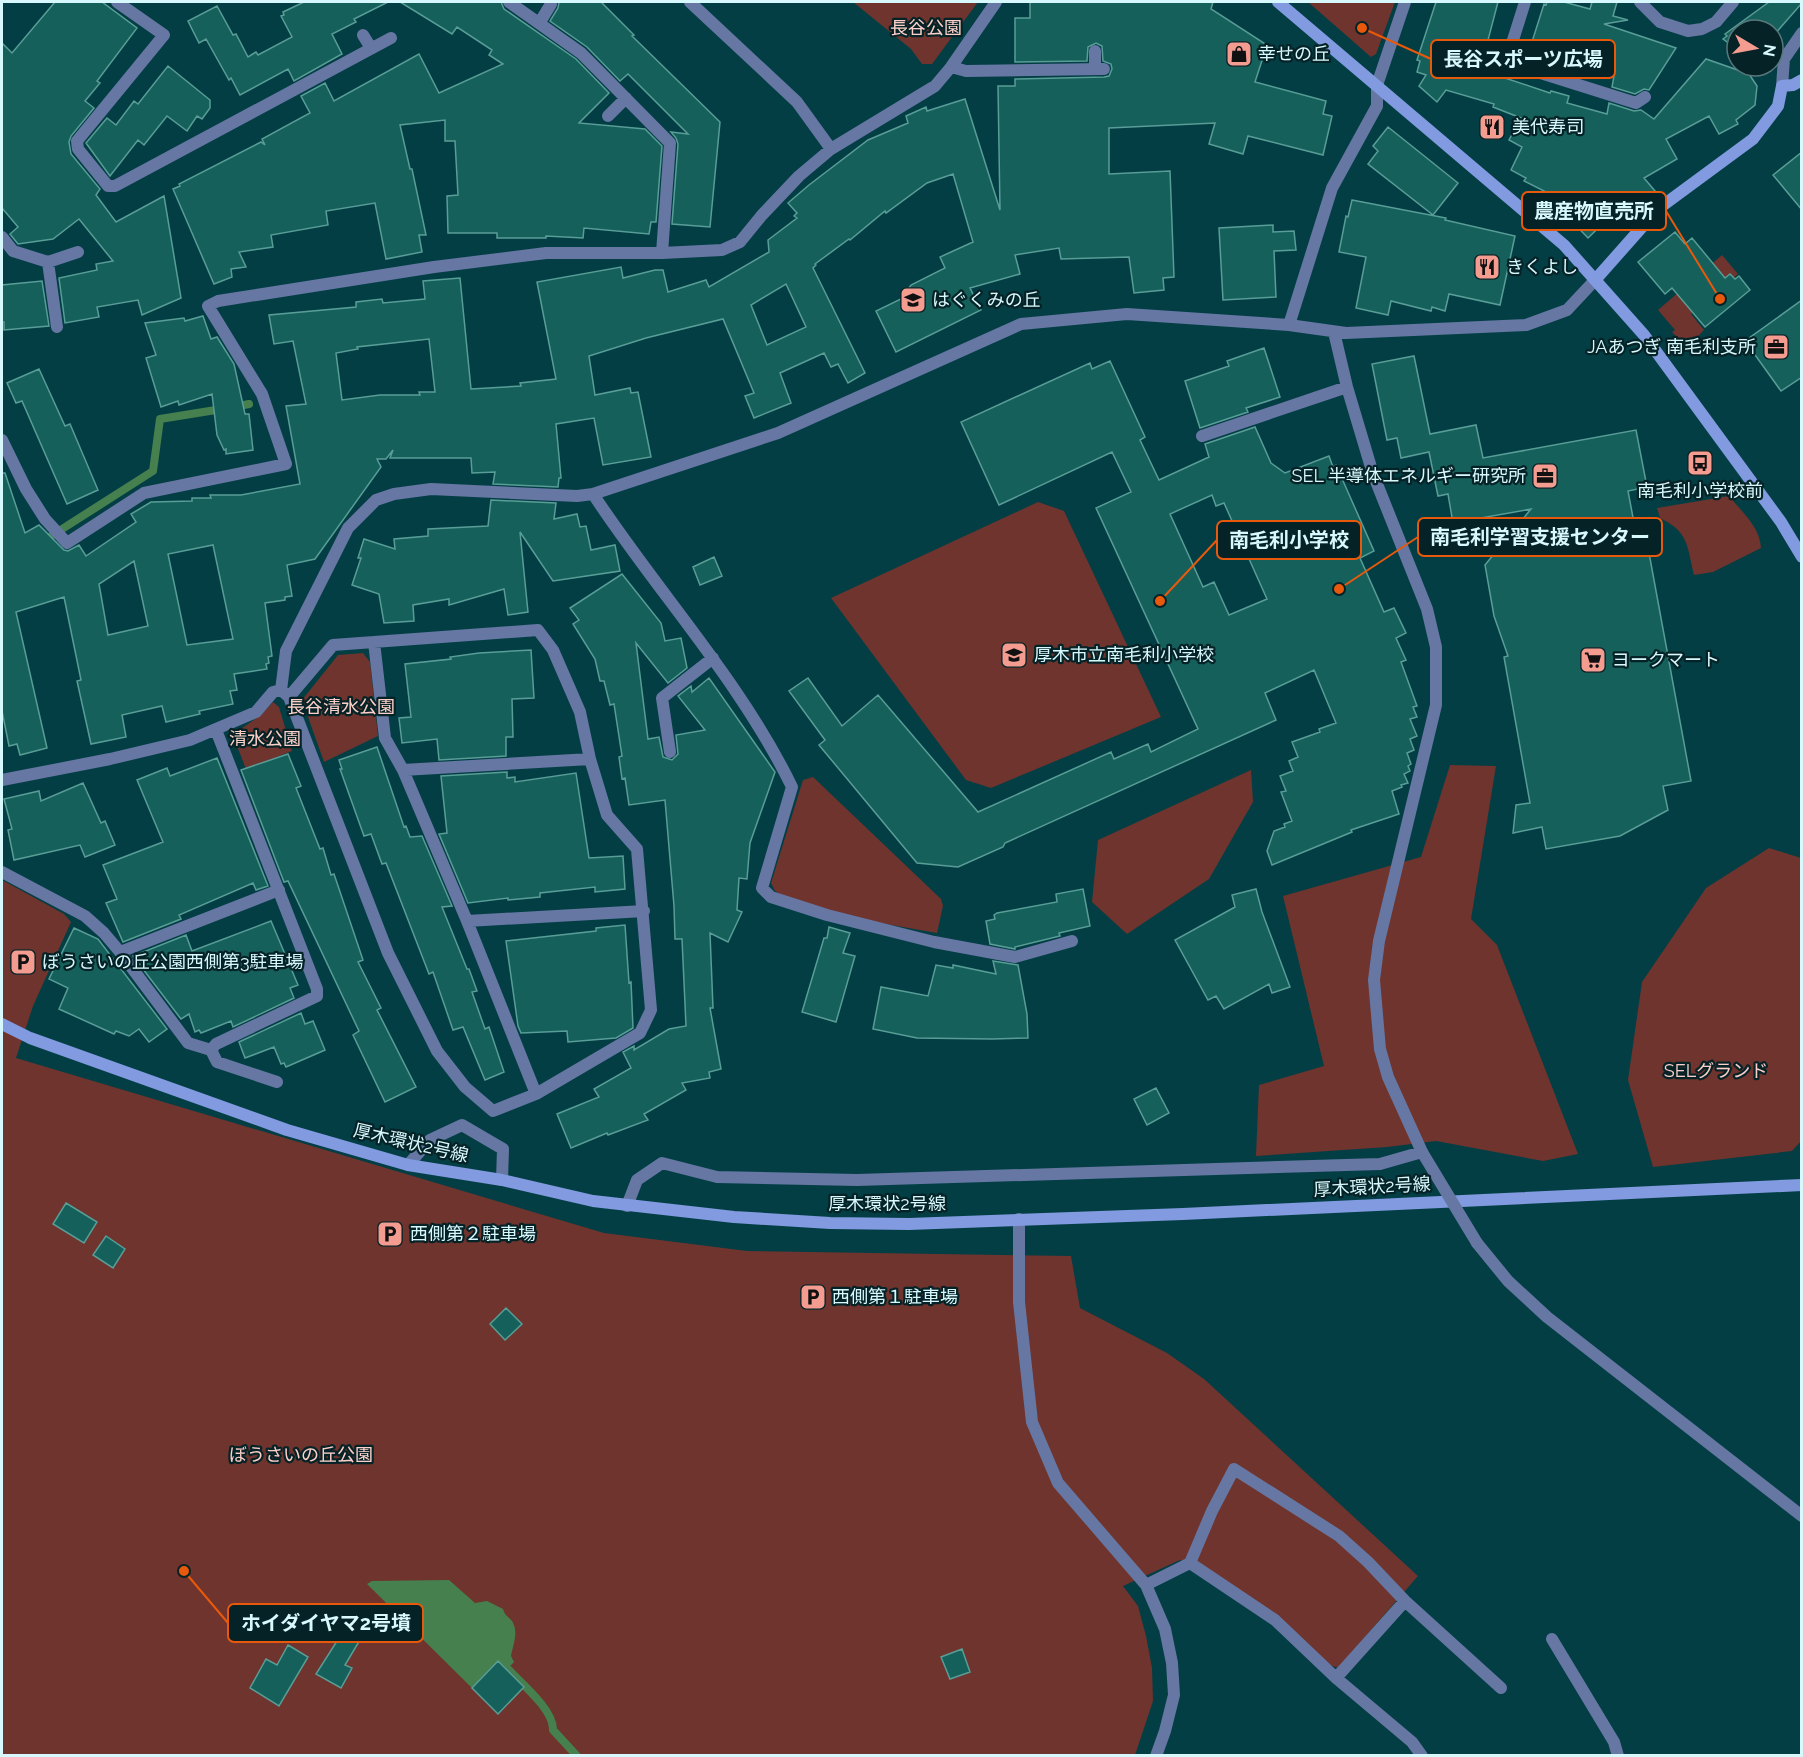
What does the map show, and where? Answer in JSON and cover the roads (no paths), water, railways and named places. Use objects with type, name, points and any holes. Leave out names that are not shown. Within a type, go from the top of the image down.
[{"type":"street","points":[[117,2],[164,35],[77,141],[78,149],[108,186],[115,186],[392,38]]},
{"type":"street","points":[[509,2],[581,53],[670,143],[662,253]]},
{"type":"street","points":[[690,2],[797,102],[831,149]]},
{"type":"street","points":[[2,440],[26,489],[45,519],[67,543],[144,493],[286,464],[262,394],[208,306],[218,301],[434,267],[546,253],[662,253],[722,250],[740,242],[799,176],[831,149],[935,86],[996,2]]},
{"type":"street","points":[[1278,2],[1564,245],[1644,335],[1781,522],[1802,557]]},
{"type":"street","points":[[1289,325],[1332,188],[1377,106],[1377,85],[1405,2]]},
{"type":"street","points":[[1507,59],[1525,2]]},
{"type":"street","points":[[1640,2],[1660,22],[1688,31],[1702,29],[1716,22],[1733,2]]},
{"type":"street","points":[[540,22],[551,4]]},
{"type":"street","points":[[2,780],[143,752],[190,740],[216,730],[256,712],[273,692],[285,693],[333,645],[538,630],[553,650],[580,712],[590,759],[607,814],[638,849],[651,1010],[640,1033],[536,1094],[493,1111],[465,1087],[437,1051],[388,953],[285,693],[286,651],[348,528],[376,500],[394,494],[431,489],[577,496],[593,494],[778,433],[1021,324],[1126,314],[1289,325],[1346,333],[1526,325],[1567,310],[1658,209],[1753,139],[1778,106],[1784,59],[1802,33]]},
{"type":"street","points":[[363,35],[371,48]]},
{"type":"street","points":[[1474,49],[1507,59],[1531,70],[1636,103],[1646,97]]},
{"type":"street","points":[[951,67],[966,71],[1070,76],[1099,69],[1095,51]]},
{"type":"street","points":[[983,71],[984,85]]},
{"type":"street","points":[[1782,86],[1793,85],[1802,80]]},
{"type":"street","points":[[608,116],[626,98]]},
{"type":"street","points":[[2,237],[13,251],[48,262],[78,252]]},
{"type":"street","points":[[48,262],[57,327]]},
{"type":"street","points":[[1334,332],[1347,387],[1373,474],[1427,609],[1436,647],[1436,705],[1379,941],[1374,980],[1380,1049],[1388,1077],[1422,1152],[1477,1243],[1508,1281],[1547,1317],[1799,1509]]},
{"type":"street","points":[[1202,436],[1347,387]]},
{"type":"street","points":[[593,494],[626,543],[713,658],[777,757],[792,786],[762,888],[771,897],[827,915],[912,937],[1015,957],[1072,940]]},
{"type":"street","points":[[374,642],[385,738],[403,770],[467,921],[536,1094]]},
{"type":"street","points":[[670,752],[662,698],[713,658]]},
{"type":"street","points":[[211,1050],[216,1044],[317,996],[317,989],[216,730]]},
{"type":"street","points":[[403,770],[590,759]]},
{"type":"street","points":[[2,872],[85,916],[104,933],[188,1043],[211,1050],[218,1062],[277,1082]]},
{"type":"street","points":[[120,952],[279,890]]},
{"type":"street","points":[[467,921],[644,911]]},
{"type":"street","name":"厚木環状2号線","points":[[2,1024],[30,1038],[287,1130],[408,1165],[502,1180],[593,1201],[734,1217],[830,1223],[909,1224],[1183,1214],[1802,1185]]},
{"type":"street","points":[[408,1165],[430,1140],[462,1125],[503,1149],[502,1180]]},
{"type":"street","points":[[627,1206],[637,1180],[662,1163],[717,1177],[935,1179],[1380,1164],[1422,1152]]},
{"type":"street","points":[[1019,1219],[1019,1302],[1032,1422],[1058,1483],[1146,1585],[1165,1629],[1172,1663],[1172,1704],[1156,1755]]},
{"type":"street","points":[[1146,1585],[1190,1563],[1212,1511],[1234,1469],[1339,1536],[1368,1562],[1405,1601],[1501,1688]]},
{"type":"street","points":[[1190,1563],[1275,1620],[1336,1678],[1412,1742],[1422,1755]]},
{"type":"street","points":[[1336,1678],[1405,1601]]},
{"type":"street","points":[[1552,1639],[1614,1742],[1618,1755]]},
{"type":"waterway","points":[[234,407],[249,404]]},
{"type":"waterway","points":[[42,537],[48,538],[153,471],[160,419],[222,409]]},
{"type":"waterway","points":[[508,1669],[543,1706],[552,1722],[553,1730],[577,1756]]},
{"type":"place","name":"長谷スポーツ広場","points":[[1362,28]]},
{"type":"place","name":"幸せの丘","points":[[1239,54]]},
{"type":"place","name":"美代寿司","points":[[1492,127]]},
{"type":"place","name":"きくよし","points":[[1487,267]]},
{"type":"place","name":"農産物直売所","points":[[1720,299]]},
{"type":"place","name":"はぐくみの丘","points":[[913,300]]},
{"type":"place","name":"JAあつぎ 南毛利支所","points":[[1776,347]]},
{"type":"place","name":"南毛利小学校前","points":[[1700,463]]},
{"type":"place","name":"SEL 半導体エネルギー研究所","points":[[1545,476]]},
{"type":"place","name":"南毛利学習支援センター","points":[[1339,589]]},
{"type":"place","name":"南毛利小学校","points":[[1160,601]]},
{"type":"place","name":"厚木市立南毛利小学校","points":[[1014,655]]},
{"type":"place","name":"ヨークマート","points":[[1593,660]]},
{"type":"place","name":"ぼうさいの丘公園西側第3駐車場","points":[[23,962]]},
{"type":"place","name":"西側第２駐車場","points":[[390,1234]]},
{"type":"place","name":"西側第１駐車場","points":[[813,1297]]},
{"type":"place","name":"ホイダイヤマ2号墳","points":[[184,1571]]},
{"type":"park label","name":"長谷公園","points":[[926,28]]},
{"type":"park label","name":"長谷清水公園","points":[[341,707]]},
{"type":"park label","name":"清水公園","points":[[265,739]]},
{"type":"park label","name":"SELグランド","points":[[1716,1071]]},
{"type":"park label","name":"ぼうさいの丘公園","points":[[301,1455]]}]
